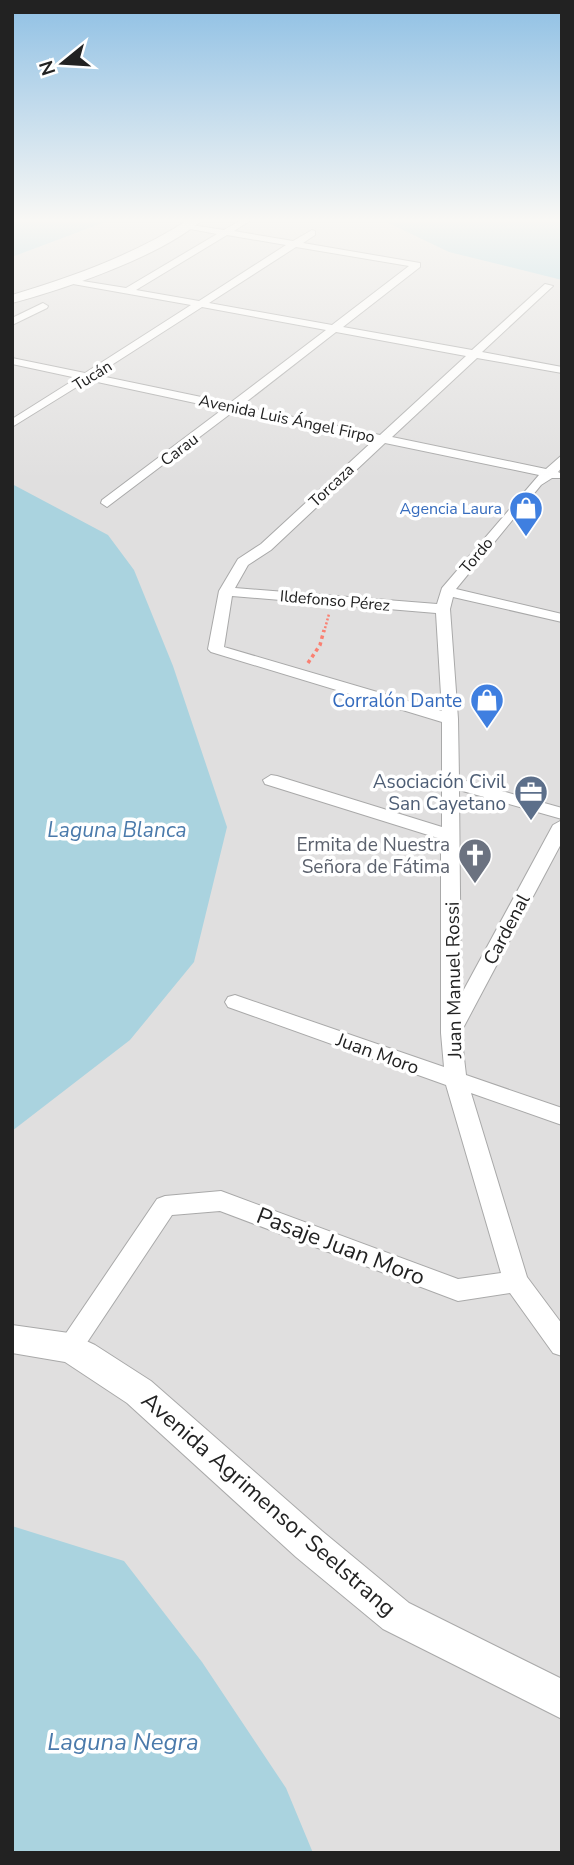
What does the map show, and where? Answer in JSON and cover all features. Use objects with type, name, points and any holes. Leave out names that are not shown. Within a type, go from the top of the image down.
[{"type":"street","points":[[201,305],[562,370]]},
{"type":"street","name":"Tucán","points":[[12,425],[201,305]]},
{"type":"street","name":"Carau","points":[[107,503],[366,305]]},
{"type":"street","name":"Torcaza","points":[[301,674],[216,649],[226,591],[243,562],[265,547],[528,305]]},
{"type":"street","points":[[12,322],[43,306]]},
{"type":"street","name":"Avenida Luis Ángel Firpo","points":[[12,361],[555,475]]},
{"type":"street","name":"Tordo","points":[[447,591],[537,482],[555,475],[562,459]]},
{"type":"street","name":"Ildefonso Pérez","points":[[226,591],[443,609]]},
{"type":"street","points":[[447,591],[562,618]]},
{"type":"street","name":"Juan Manuel Rossi","points":[[447,591],[443,609],[450,719],[450,1033],[456,1081],[516,1282],[562,1345]]},
{"type":"street","points":[[301,674],[450,719]]},
{"type":"street","points":[[271,779],[451,836]]},
{"type":"street","points":[[451,782],[562,814]]},
{"type":"street","name":"Cardenal","points":[[450,1033],[562,825]]},
{"type":"street","name":"Juan Moro","points":[[235,1002],[562,1116]]},
{"type":"street","name":"Pasaje Juan Moro","points":[[69,1348],[165,1206],[221,1200],[458,1290],[516,1282]]},
{"type":"street","name":"Avenida Agrimensor Seelstrang","points":[[12,1339],[69,1348],[84,1355],[139,1392],[309,1544],[396,1616],[562,1700]]},
{"type":"path","points":[[301,674],[320,645],[333,599]]},
{"type":"shaded area","points":[[12,305],[562,305],[562,1853],[12,1853]]},
{"type":"water","name":"Laguna Blanca","points":[[12,484],[108,535],[134,570],[173,666],[227,827],[194,962],[130,1040],[12,1131]]},
{"type":"water","name":"Laguna Negra","points":[[12,1526],[124,1561],[202,1662],[286,1788],[313,1853],[12,1853]]},
{"type":"place","name":"Agencia Laura","points":[[526,538]]},
{"type":"place","name":"Corralón Dante","points":[[487,730]]},
{"type":"place","name":"Asociación Civil San Cayetano","points":[[531,822]]},
{"type":"place","name":"Ermita de Nuestra Señora de Fátima","points":[[475,885]]}]
